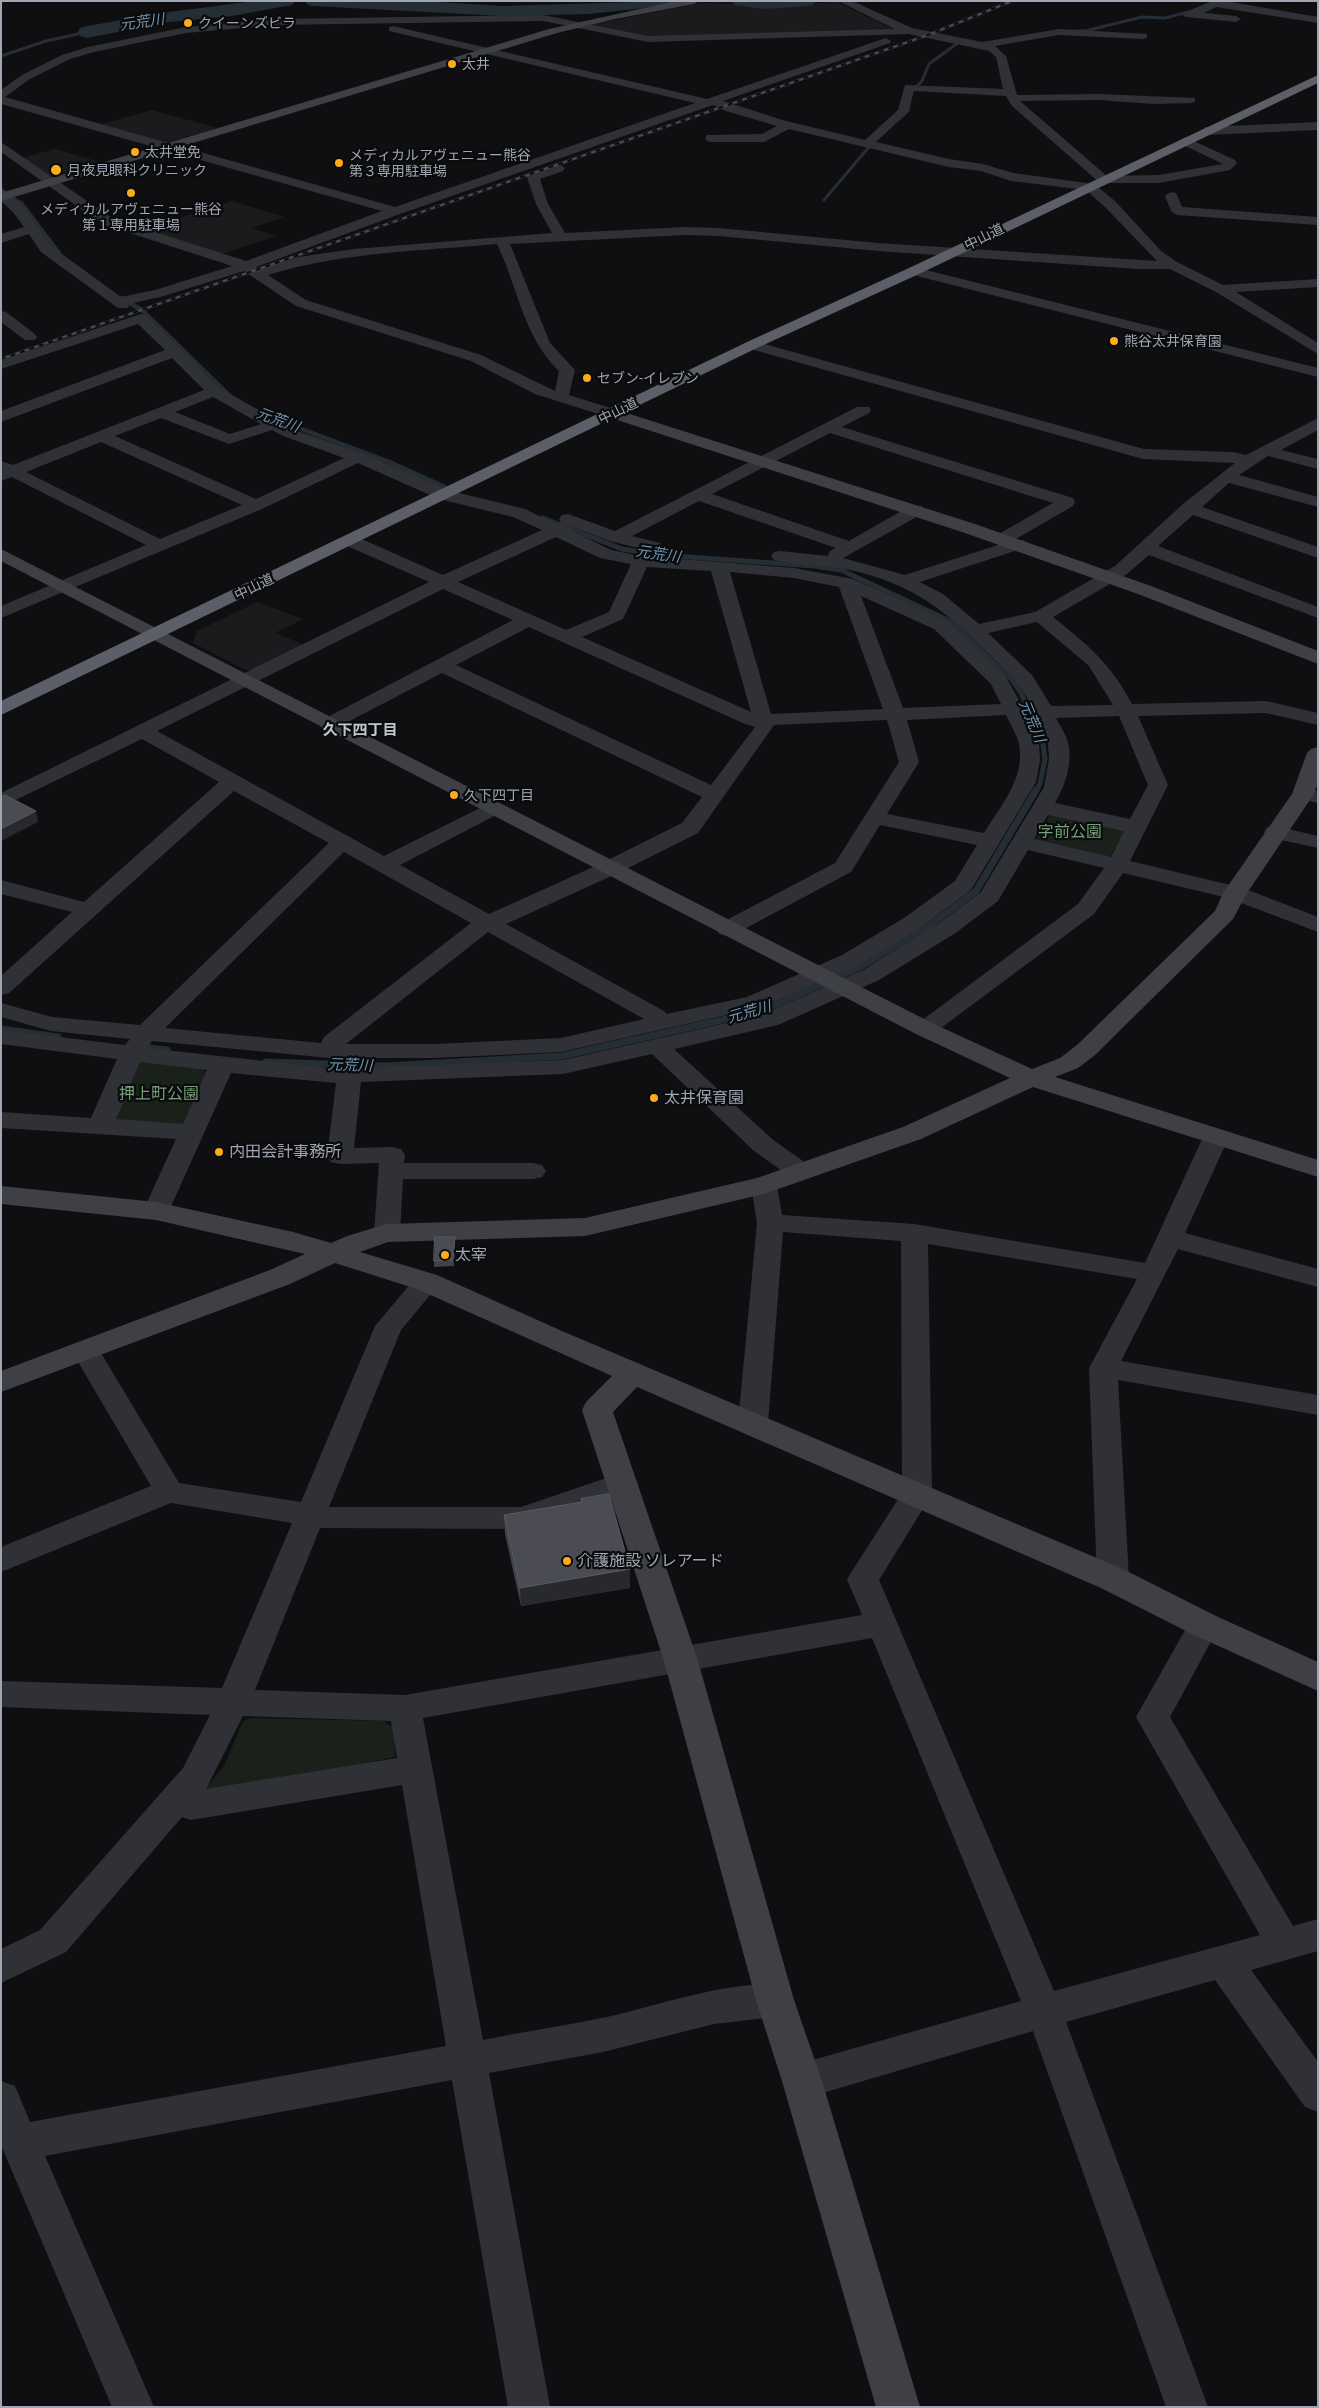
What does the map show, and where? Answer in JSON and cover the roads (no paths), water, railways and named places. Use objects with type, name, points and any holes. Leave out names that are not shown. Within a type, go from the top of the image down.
[{"type":"highway","name":"中山道","points":[[1,708],[614,414],[752,345],[914,271],[1318,78]]},
{"type":"street","points":[[126,300],[46,249],[32,228],[3,196],[578,24],[694,1]]},
{"type":"street","points":[[843,1],[911,32]]},
{"type":"street","points":[[1244,20],[1186,14],[1206,9],[1217,3],[1318,20]]},
{"type":"street","points":[[1,95],[26,77],[66,57],[115,44],[186,30],[275,22],[543,18],[648,39],[911,32],[982,45],[993,49],[1001,56],[1011,95],[1016,104],[1097,183],[1110,204],[1156,254],[1221,289],[1318,350]]},
{"type":"street","points":[[351,20],[711,102],[787,125],[949,163],[984,168],[1010,177],[1097,183],[1158,180],[1226,167],[1231,163],[1185,141]]},
{"type":"street","points":[[161,24],[186,30]]},
{"type":"street","points":[[252,270],[395,211],[911,32]]},
{"type":"street","points":[[982,45],[1059,32],[1143,36]]},
{"type":"street","points":[[868,143],[903,111],[910,87],[1011,95],[1098,97],[1154,101],[1191,100]]},
{"type":"street","points":[[1,100],[395,211]]},
{"type":"street","points":[[711,116],[730,109]]},
{"type":"street","points":[[711,138],[764,138],[787,125]]},
{"type":"street","points":[[1206,131],[1318,126]]},
{"type":"street","points":[[1,146],[107,221],[252,270],[301,303],[476,358],[540,391],[1010,541],[1109,577],[1318,658]]},
{"type":"street","points":[[562,237],[542,204],[532,177],[570,164]]},
{"type":"street","points":[[1172,196],[1177,211],[1318,221]]},
{"type":"street","points":[[1,239],[32,228]]},
{"type":"street","points":[[104,311],[122,305],[126,300],[252,270],[354,252],[562,237],[720,232],[953,252],[1137,265],[1172,264]]},
{"type":"street","points":[[501,240],[512,258],[539,336],[559,364],[567,370],[561,398]]},
{"type":"street","points":[[914,271],[1318,373]]},
{"type":"street","points":[[1221,289],[1318,283]]},
{"type":"street","points":[[1,315],[29,338]]},
{"type":"street","points":[[1,365],[141,318],[214,391],[272,425],[358,457],[445,495],[519,513],[553,531],[606,554],[641,561],[794,572],[847,584],[941,625],[998,681],[1014,709],[1029,744],[1030,760],[1026,782],[963,885],[912,923],[850,960],[829,981],[770,1020],[561,1045],[435,1051],[330,1051],[1,1037]]},
{"type":"street","points":[[752,345],[1143,454],[1233,457],[1248,461]]},
{"type":"street","points":[[1,417],[174,352]]},
{"type":"street","points":[[5,471],[101,436],[214,391]]},
{"type":"street","points":[[616,537],[863,410]]},
{"type":"street","points":[[161,412],[229,439],[272,425]]},
{"type":"street","points":[[975,630],[1041,616],[1121,570],[1226,477],[1248,461],[1318,423]]},
{"type":"street","points":[[829,428],[1066,502],[1010,541],[904,582]]},
{"type":"street","points":[[101,436],[256,505]]},
{"type":"street","points":[[1266,451],[1318,464]]},
{"type":"street","points":[[1,613],[256,505],[358,457]]},
{"type":"street","points":[[5,471],[160,546]]},
{"type":"street","points":[[1226,477],[1318,502]]},
{"type":"street","points":[[466,484],[517,499],[616,537],[662,550],[829,559],[904,582],[924,590],[975,630],[1025,679],[1035,693],[1058,743],[1059,759],[1054,787],[990,896],[946,929],[871,974],[829,981]]},
{"type":"street","points":[[697,495],[851,547]]},
{"type":"street","points":[[1189,508],[1317,552]]},
{"type":"street","points":[[829,559],[916,510]]},
{"type":"street","points":[[1,801],[443,582],[575,522]]},
{"type":"street","points":[[351,540],[750,719],[764,720],[1014,709],[1043,712],[1266,707],[1318,719]]},
{"type":"street","points":[[1145,547],[1318,613]]},
{"type":"street","points":[[1,554],[727,929],[925,1029],[1031,1078],[1317,1168]]},
{"type":"street","points":[[566,637],[617,615],[641,561]]},
{"type":"street","points":[[330,1051],[333,1042],[478,928],[610,868],[690,828],[765,727],[720,566]]},
{"type":"street","points":[[727,929],[843,867],[909,762],[895,714],[847,584]]},
{"type":"street","points":[[925,1029],[1086,909],[1117,866],[1158,785],[1126,710],[1102,670],[1089,656],[1041,616]]},
{"type":"street","points":[[329,724],[528,620]]},
{"type":"street","points":[[442,665],[714,795]]},
{"type":"street","points":[[142,731],[656,1016],[658,1034],[763,1145],[801,1172]]},
{"type":"street","points":[[1,1382],[280,1277],[387,1233],[585,1227],[764,1185],[912,1133],[1031,1078],[1069,1063],[1086,1050],[1225,914],[1235,893],[1275,832],[1310,795],[1318,753]]},
{"type":"street","points":[[1,988],[232,782]]},
{"type":"street","points":[[384,865],[493,808]]},
{"type":"street","points":[[1042,808],[1136,827]]},
{"type":"street","points":[[874,818],[990,841]]},
{"type":"street","points":[[1275,832],[1318,842]]},
{"type":"street","points":[[1022,842],[1235,893],[1318,925]]},
{"type":"street","points":[[100,1127],[138,1044],[334,849],[343,844]]},
{"type":"street","points":[[1,887],[89,910]]},
{"type":"street","points":[[1,1010],[51,1024],[222,1065],[349,1076],[563,1067],[658,1034]]},
{"type":"street","points":[[156,1211],[222,1065]]},
{"type":"street","points":[[349,1076],[340,1156],[392,1155],[387,1233]]},
{"type":"street","points":[[1,1120],[193,1132]]},
{"type":"street","points":[[1113,1579],[1104,1368],[1154,1273],[1216,1137]]},
{"type":"street","points":[[391,1171],[533,1170]]},
{"type":"street","points":[[753,1423],[770,1224],[764,1185]]},
{"type":"street","points":[[1,1195],[156,1211],[272,1236],[336,1253],[428,1282],[633,1373],[1113,1579],[1204,1625],[1318,1677]]},
{"type":"street","points":[[770,1224],[914,1233],[1154,1273]]},
{"type":"street","points":[[914,1233],[917,1494],[863,1579],[1044,2011],[1187,2407]]},
{"type":"street","points":[[1170,1238],[1318,1278]]},
{"type":"street","points":[[1,1967],[53,1941],[195,1778],[233,1702],[390,1326],[428,1282]]},
{"type":"street","points":[[1,1560],[160,1496],[166,1486],[85,1350]]},
{"type":"street","points":[[1104,1368],[1318,1405]]},
{"type":"street","points":[[633,1373],[598,1410],[681,1661],[775,2000],[802,2081],[898,2407]]},
{"type":"street","points":[[163,1491],[328,1518],[522,1518],[621,1484]]},
{"type":"street","points":[[1,1694],[406,1708],[681,1661],[881,1624]]},
{"type":"street","points":[[802,2081],[1301,1939],[1152,1716],[1204,1625]]},
{"type":"street","points":[[406,1708],[466,2060],[529,2407]]},
{"type":"street","points":[[175,1800],[191,1806],[416,1770]]},
{"type":"street","points":[[1223,1961],[1318,2094]]},
{"type":"street","points":[[20,2142],[602,2035],[714,2007],[775,2000]]},
{"type":"street","points":[[1,2099],[133,2407]]},
{"type":"waterway","name":"元荒川","points":[[87,32],[169,17],[232,11],[286,1]]},
{"type":"waterway","name":"元荒川","points":[[314,1],[502,11],[588,9],[665,1]]},
{"type":"waterway","name":"元荒川","points":[[741,1],[764,4],[807,1]]},
{"type":"waterway","points":[[1076,31],[1085,31],[1142,17],[1165,18],[1192,11]]},
{"type":"waterway","name":"元荒川","points":[[1,56],[46,41],[87,32]]},
{"type":"waterway","points":[[899,119],[908,111],[912,91],[922,81],[929,64],[959,42],[966,44]]},
{"type":"waterway","points":[[824,200],[874,141]]},
{"type":"waterway","name":"元荒川","points":[[1,189],[21,204]]},
{"type":"waterway","name":"元荒川","points":[[21,204],[59,253]]},
{"type":"waterway","name":"元荒川","points":[[121,298],[142,310],[234,400]]},
{"type":"waterway","name":"元荒川","points":[[267,416],[392,463]]},
{"type":"waterway","name":"元荒川","points":[[389,462],[453,491]]},
{"type":"waterway","name":"元荒川","points":[[543,518],[622,549],[660,555],[815,566],[841,570],[952,622],[1012,680],[1021,693],[1043,744],[1045,759],[1040,784],[1036,791]]},
{"type":"waterway","name":"元荒川","points":[[266,1062],[386,1066],[562,1056],[762,1011],[860,967],[929,926],[976,891],[1036,790]]},
{"type":"waterway","name":"元荒川","points":[[1,1029],[58,1037]]},
{"type":"waterway","name":"元荒川","points":[[139,1047],[167,1050]]},
{"type":"railway","points":[[1,359],[928,35],[1012,1]]},
{"type":"place","name":"クイーンズビラ","points":[[188,23]]},
{"type":"place","name":"太井","points":[[452,64]]},
{"type":"place","name":"太井堂免","points":[[135,152]]},
{"type":"place","name":"メディカルアヴェニュー熊谷 第３専用駐車場","points":[[339,163]]},
{"type":"place","name":"月夜見眼科クリニック","points":[[56,170]]},
{"type":"place","name":"メディカルアヴェニュー熊谷 第１専用駐車場","points":[[131,193]]},
{"type":"place","name":"熊谷太井保育園","points":[[1114,341]]},
{"type":"place","name":"セブン-イレブン","points":[[587,378]]},
{"type":"place","name":"久下四丁目","points":[[454,795]]},
{"type":"place","name":"太井保育園","points":[[654,1098]]},
{"type":"place","name":"内田会計事務所","points":[[219,1152]]},
{"type":"place","name":"太宰","points":[[445,1255]]},
{"type":"place","name":"介護施設 ソレアード","points":[[567,1561]]},
{"type":"district","name":"久下四丁目","points":[[360,730]]},
{"type":"park label","name":"字前公園","points":[[1070,832]]},
{"type":"park label","name":"押上町公園","points":[[159,1094]]}]
